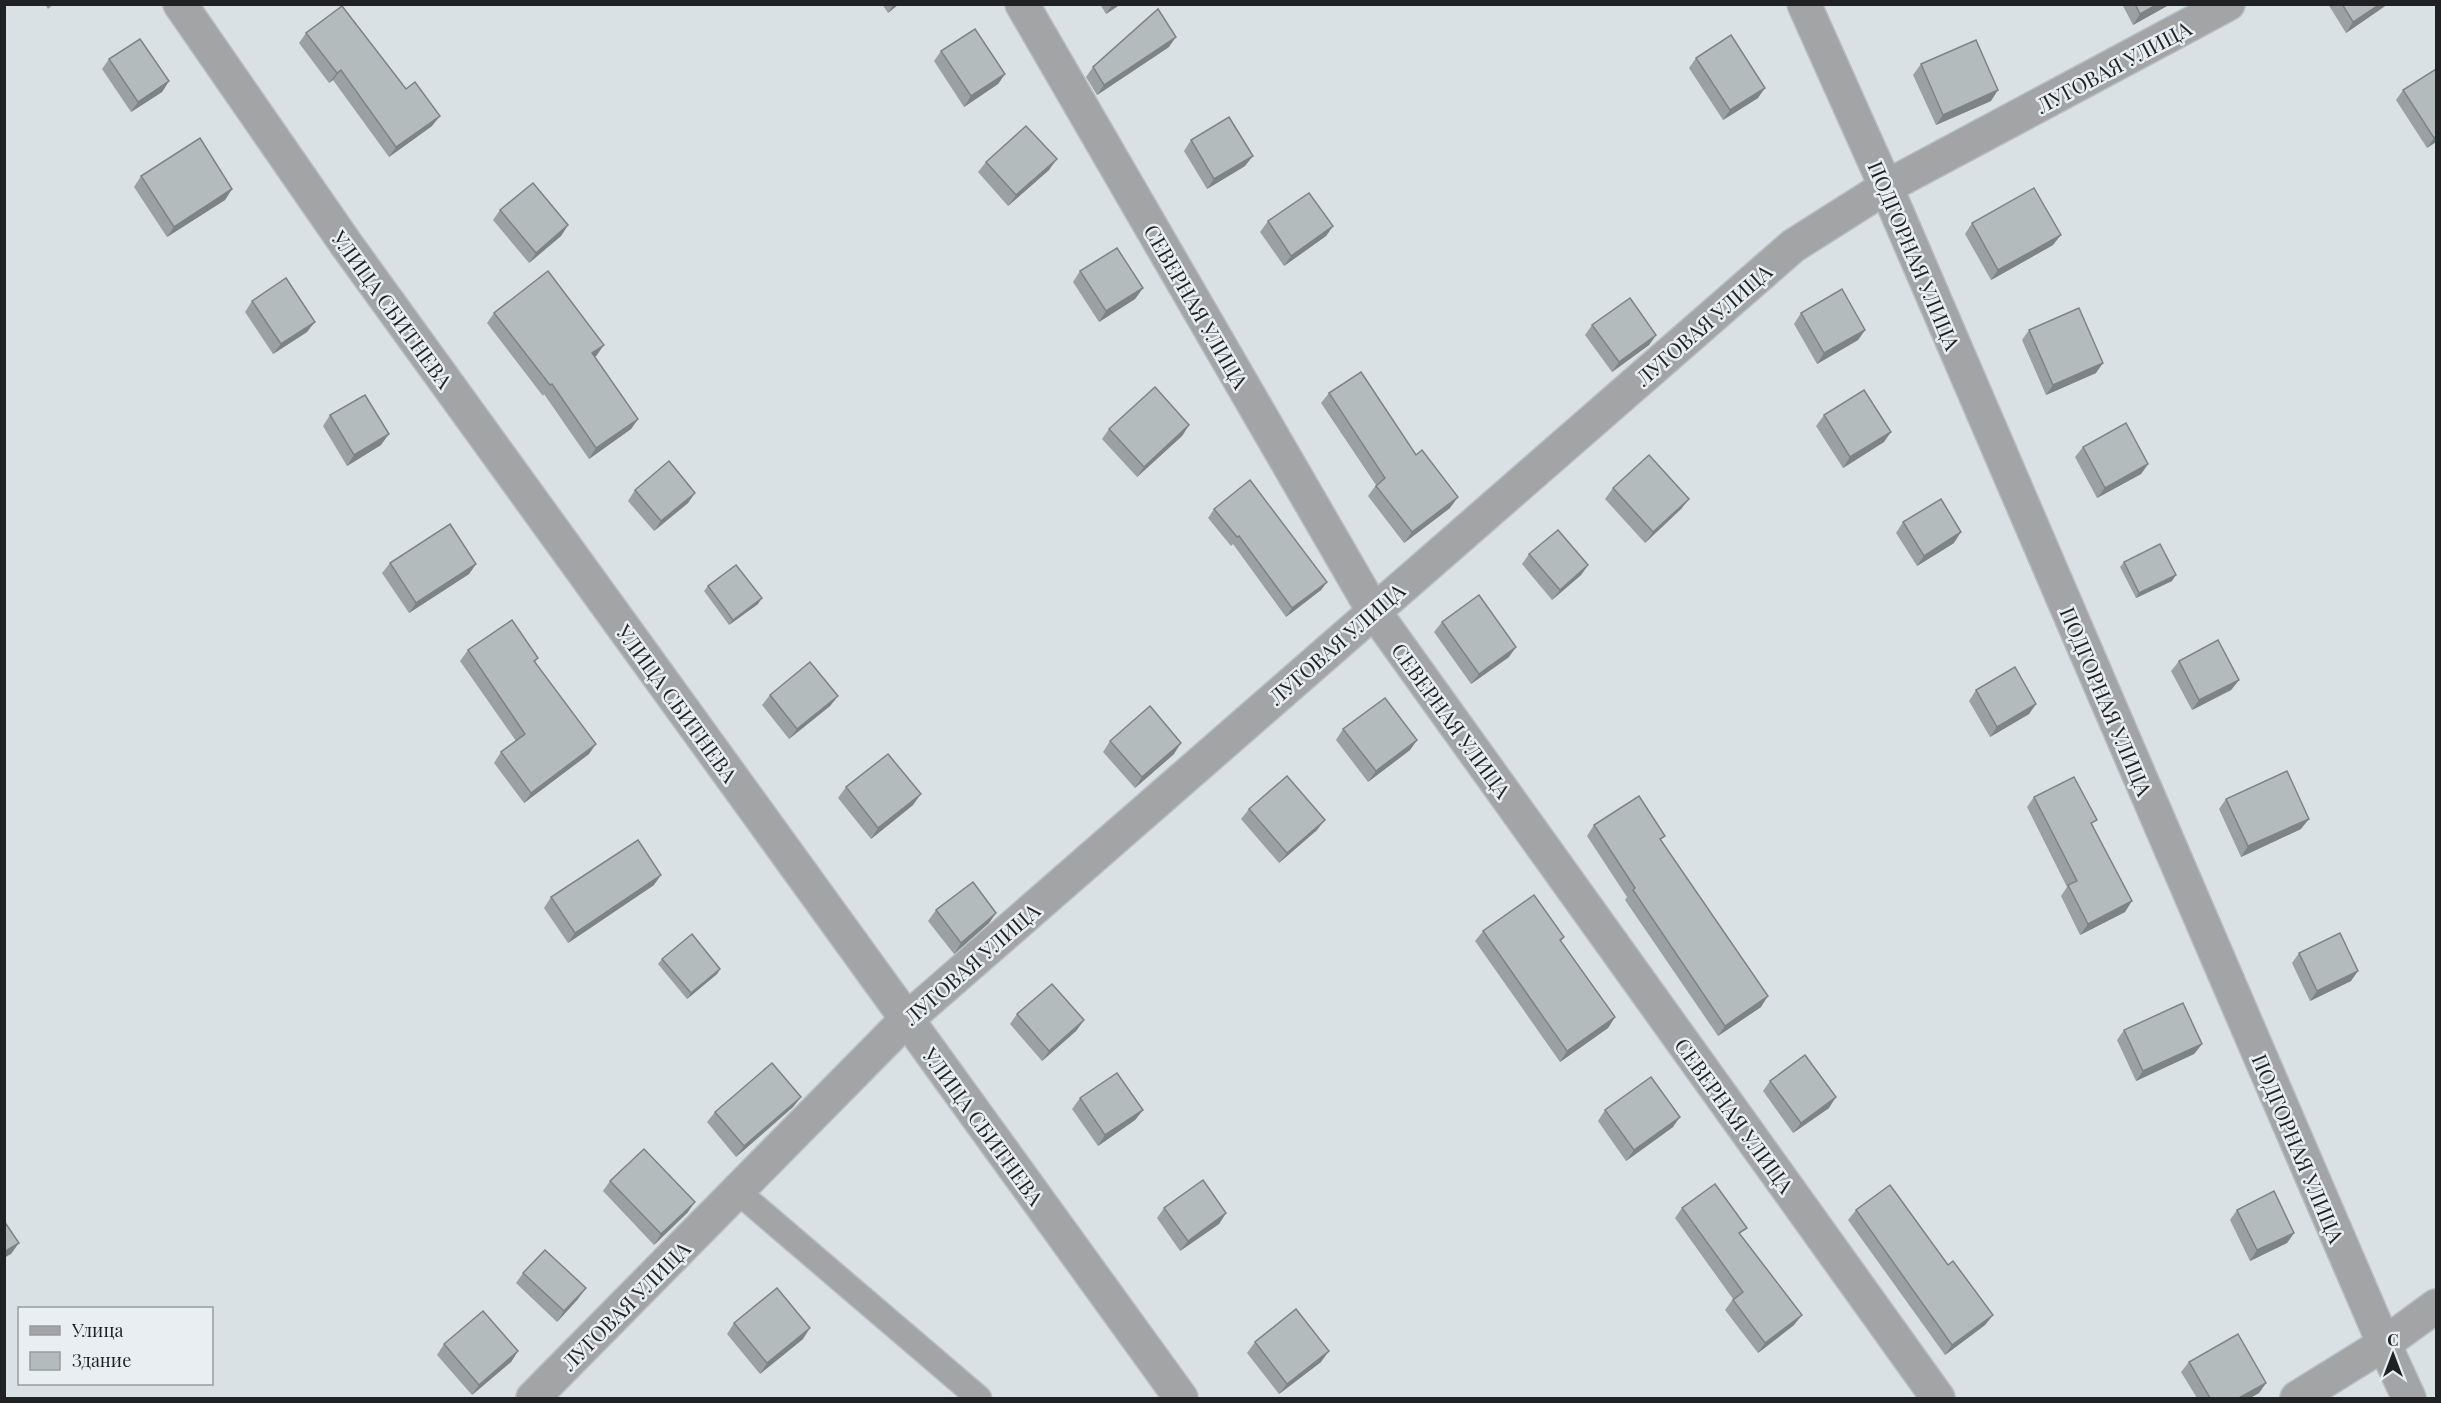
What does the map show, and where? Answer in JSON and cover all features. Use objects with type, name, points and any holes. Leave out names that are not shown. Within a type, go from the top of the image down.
[{"type":"street","name":"УЛИЦА СБИТНЕВА","points":[[180,4],[346,244],[1181,1398]]},
{"type":"street","name":"СЕВЕРНАЯ УЛИЦА","points":[[1022,4],[1373,610],[1938,1398]]},
{"type":"street","name":"ПОДГОРНАЯ УЛИЦА","points":[[1804,4],[1886,187],[2409,1398]]},
{"type":"street","name":"ЛУГОВАЯ УЛИЦА","points":[[533,1398],[906,1020],[1373,610],[1793,246],[1886,187],[2228,4]]},
{"type":"street","points":[[2297,1398],[2384,1344],[2436,1306]]},
{"type":"lane","points":[[737,1191],[979,1398]]},
{"type":"building","points":[[2135,4],[2158,4],[2140,14]]},
{"type":"building","points":[[2342,4],[2380,4],[2353,22]]},
{"type":"building","points":[[342,6],[406,89],[415,82],[440,116],[396,147],[341,70],[337,73],[306,33]]},
{"type":"building","points":[[1158,9],[1176,37],[1104,85],[1093,67]]},
{"type":"building","points":[[975,29],[1005,74],[971,96],[941,51]]},
{"type":"building","points":[[1731,35],[1765,88],[1730,110],[1696,58]]},
{"type":"building","points":[[140,39],[169,81],[138,102],[109,59]]},
{"type":"building","points":[[1976,40],[1998,90],[1943,115],[1921,64]]},
{"type":"building","points":[[2436,69],[2436,136],[2434,138],[2403,90]]},
{"type":"building","points":[[1229,117],[1253,156],[1214,179],[1191,140]]},
{"type":"building","points":[[1026,126],[1057,159],[1016,195],[986,162]]},
{"type":"building","points":[[200,138],[232,189],[174,227],[141,176]]},
{"type":"building","points":[[533,183],[568,225],[536,253],[500,210]]},
{"type":"building","points":[[2034,188],[2061,235],[1998,270],[1972,223]]},
{"type":"building","points":[[1309,193],[1333,226],[1291,256],[1268,221]]},
{"type":"building","points":[[1117,248],[1143,288],[1106,311],[1080,271]]},
{"type":"building","points":[[548,271],[604,345],[592,353],[638,419],[596,448],[552,384],[550,385],[494,313]]},
{"type":"building","points":[[286,278],[315,322],[281,344],[252,301]]},
{"type":"building","points":[[1842,289],[1865,330],[1824,353],[1801,313]]},
{"type":"building","points":[[1630,298],[1656,335],[1619,362],[1592,325]]},
{"type":"building","points":[[2079,308],[2103,363],[2053,385],[2029,330]]},
{"type":"building","points":[[1361,372],[1416,455],[1422,450],[1458,497],[1412,532],[1376,486],[1385,478],[1329,393]]},
{"type":"building","points":[[1155,387],[1189,425],[1144,467],[1109,429]]},
{"type":"building","points":[[1864,390],[1891,432],[1850,457],[1824,415]]},
{"type":"building","points":[[365,395],[389,434],[354,455],[330,415]]},
{"type":"building","points":[[2126,423],[2148,464],[2105,488],[2083,447]]},
{"type":"building","points":[[1649,455],[1689,499],[1653,532],[1613,488]]},
{"type":"building","points":[[669,461],[695,493],[661,521],[635,490]]},
{"type":"building","points":[[1250,480],[1327,582],[1292,608],[1239,536],[1237,537],[1214,509]]},
{"type":"building","points":[[1941,499],[1961,532],[1924,556],[1903,522]]},
{"type":"building","points":[[450,524],[476,564],[416,603],[390,563]]},
{"type":"building","points":[[1558,530],[1588,565],[1560,590],[1529,554]]},
{"type":"building","points":[[2160,544],[2176,575],[2139,593],[2124,562]]},
{"type":"building","points":[[736,565],[762,598],[733,620],[708,586]]},
{"type":"building","points":[[1479,595],[1516,647],[1479,674],[1442,622]]},
{"type":"building","points":[[512,620],[538,658],[534,661],[596,744],[531,793],[501,752],[525,734],[468,650]]},
{"type":"building","points":[[2218,640],[2239,680],[2199,700],[2179,661]]},
{"type":"building","points":[[810,662],[838,696],[797,729],[770,695]]},
{"type":"building","points":[[2015,667],[2036,704],[1997,727],[1976,690]]},
{"type":"building","points":[[1385,698],[1417,740],[1376,771],[1343,729]]},
{"type":"building","points":[[1150,706],[1181,743],[1142,777],[1110,741]]},
{"type":"building","points":[[888,754],[921,794],[878,828],[846,787]]},
{"type":"building","points":[[2287,771],[2309,819],[2248,846],[2226,799]]},
{"type":"building","points":[[1287,776],[1325,820],[1287,853],[1249,809]]},
{"type":"building","points":[[2074,777],[2097,820],[2091,823],[2132,901],[2088,924],[2068,885],[2077,881],[2034,797]]},
{"type":"building","points":[[1639,796],[1665,836],[1660,839],[1768,996],[1725,1026],[1633,890],[1635,888],[1594,825]]},
{"type":"building","points":[[638,840],[661,875],[575,933],[551,897]]},
{"type":"building","points":[[973,882],[996,913],[961,943],[936,910]]},
{"type":"building","points":[[1534,895],[1564,937],[1560,940],[1615,1017],[1567,1051],[1483,931]]},
{"type":"building","points":[[2340,933],[2358,971],[2317,991],[2299,953]]},
{"type":"building","points":[[692,934],[720,969],[691,993],[662,959]]},
{"type":"building","points":[[1052,984],[1084,1020],[1049,1051],[1017,1014]]},
{"type":"building","points":[[2183,1003],[2202,1044],[2143,1071],[2124,1030]]},
{"type":"building","points":[[1805,1055],[1836,1097],[1801,1123],[1770,1081]]},
{"type":"building","points":[[772,1063],[801,1097],[744,1146],[715,1112]]},
{"type":"building","points":[[1117,1073],[1143,1110],[1105,1135],[1080,1098]]},
{"type":"building","points":[[1651,1077],[1680,1117],[1634,1150],[1605,1110]]},
{"type":"building","points":[[644,1149],[695,1202],[661,1234],[610,1181]]},
{"type":"building","points":[[1203,1180],[1226,1213],[1188,1241],[1164,1208]]},
{"type":"building","points":[[1715,1184],[1747,1228],[1739,1233],[1802,1315],[1765,1343],[1733,1300],[1743,1292],[1682,1208]]},
{"type":"building","points":[[1890,1185],[1948,1265],[1953,1261],[1993,1315],[1952,1345],[1856,1210]]},
{"type":"building","points":[[2274,1191],[2294,1233],[2257,1250],[2237,1210]]},
{"type":"building","points":[[4,1221],[19,1243],[4,1252]]},
{"type":"building","points":[[545,1250],[586,1288],[564,1311],[523,1273]]},
{"type":"building","points":[[777,1288],[810,1328],[767,1363],[734,1323]]},
{"type":"building","points":[[1296,1309],[1329,1351],[1287,1384],[1255,1342]]},
{"type":"building","points":[[483,1311],[518,1351],[479,1385],[444,1344]]},
{"type":"building","points":[[2238,1334],[2266,1383],[2239,1398],[2210,1398],[2189,1362]]}]
